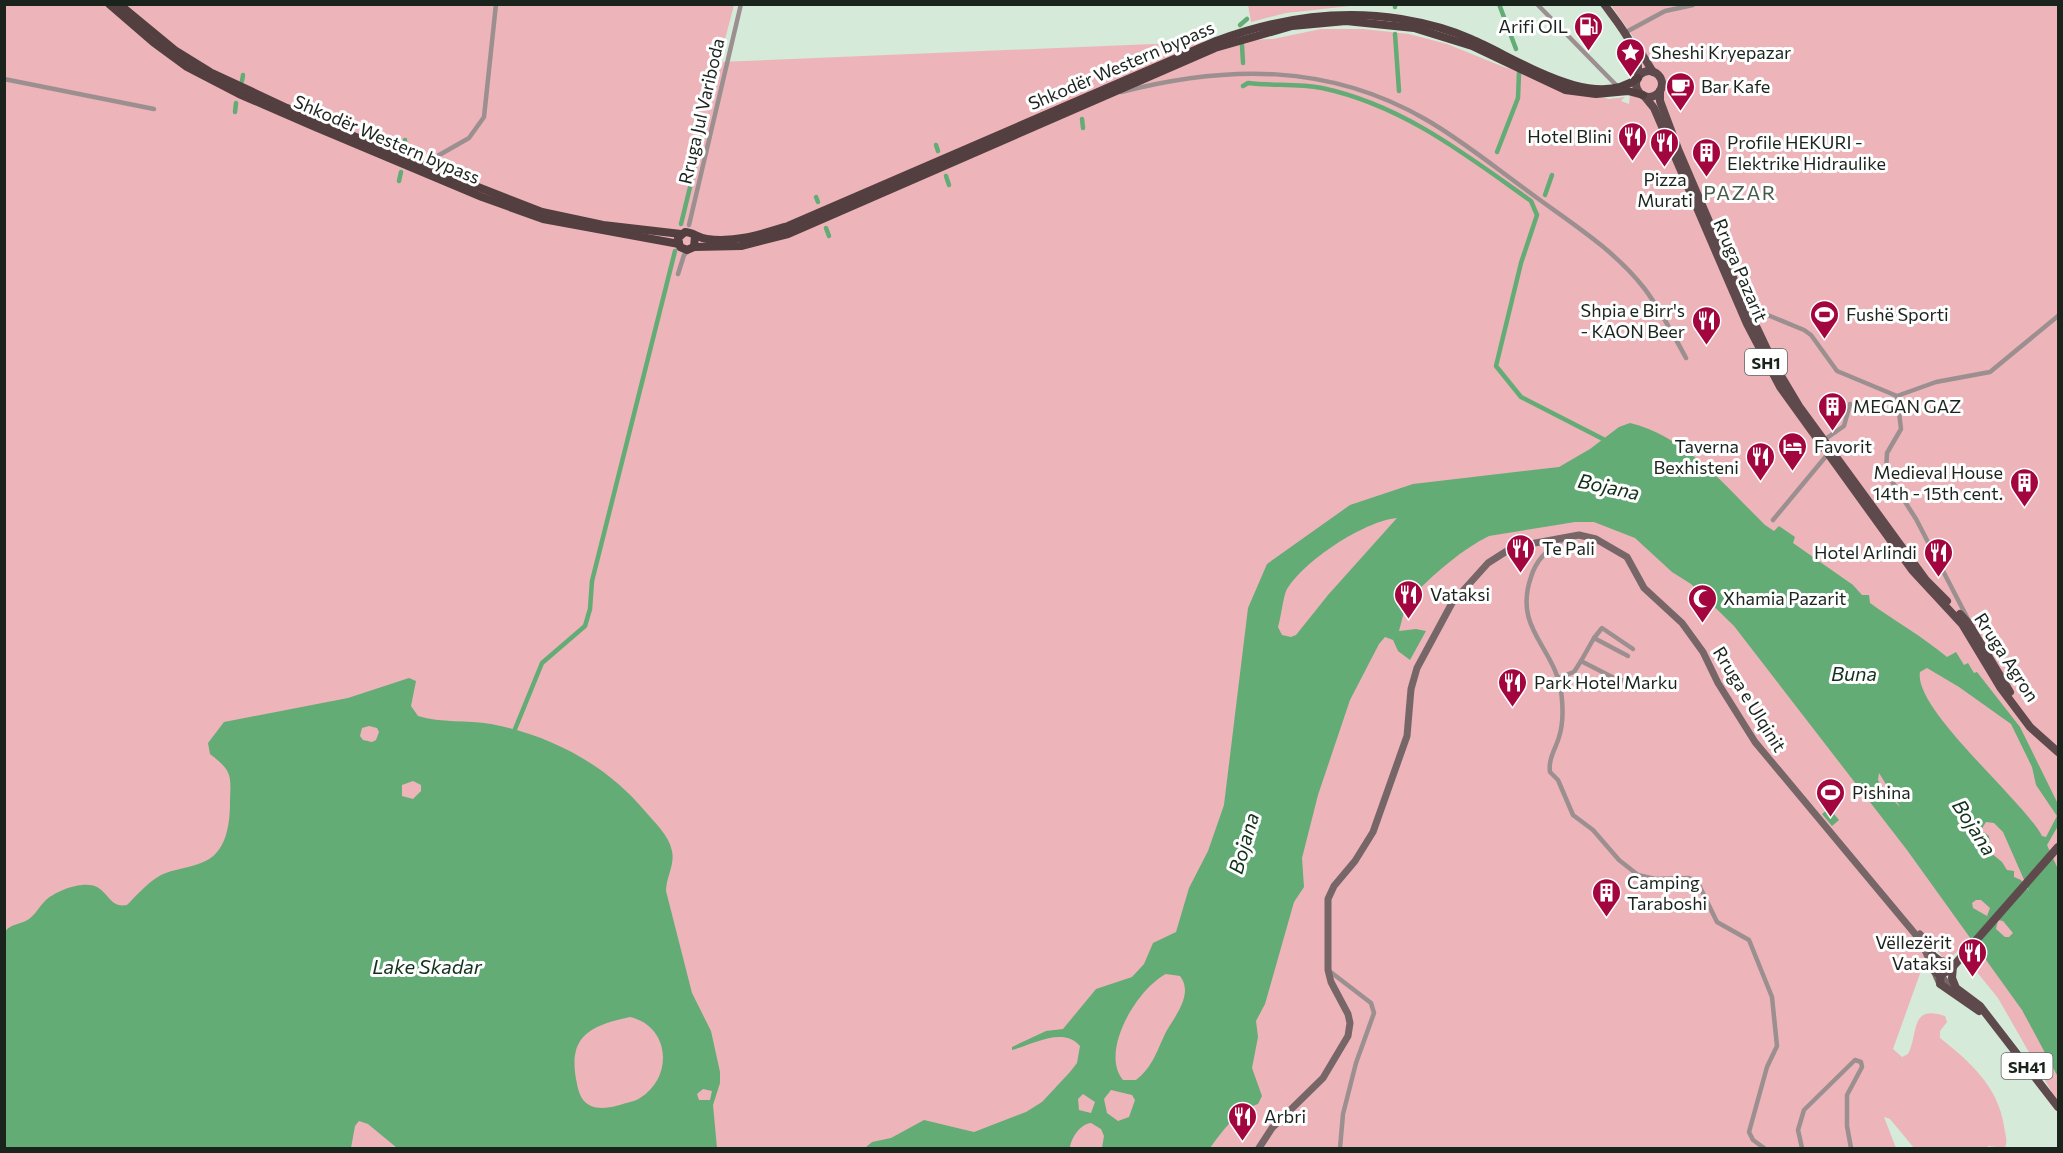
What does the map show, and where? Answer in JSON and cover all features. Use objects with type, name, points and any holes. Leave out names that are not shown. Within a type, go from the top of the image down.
[{"type":"highway","name":"Shkodër Western bypass","points":[[109,4],[153,42],[188,67],[239,94],[313,126],[482,197],[543,219],[685,249],[741,246],[788,234],[1235,40],[1292,26],[1334,21],[1389,24],[1434,33],[1472,46],[1565,90],[1596,94],[1618,89],[1638,78]]},
{"type":"highway","name":"Shkodër Western bypass","points":[[119,4],[176,51],[210,72],[427,167],[542,212],[603,225],[689,232],[712,240],[739,239],[788,226],[1216,41],[1252,28],[1294,20],[1347,15],[1414,22],[1455,32],[1570,84],[1589,88],[1618,89]]},
{"type":"highway","points":[[1618,89],[1644,96]]},
{"type":"highway","points":[[685,249],[689,232]]},
{"type":"highway","points":[[685,249],[689,232]]},
{"type":"main road","name":"SH1","points":[[1604,4],[1631,43],[1639,68],[1637,87],[1644,96]]},
{"type":"main road","name":"SH1","points":[[1609,4],[1628,31],[1646,65],[1662,82],[1660,91]]},
{"type":"main road","points":[[1638,78],[1647,72],[1653,72]]},
{"type":"main road","points":[[1644,96],[1651,97],[1660,91]]},
{"type":"main road","name":"Rruga Pazarit","points":[[1660,91],[1659,97],[1666,119],[1749,311],[1784,382],[1930,588]]},
{"type":"main road","name":"Rruga Pazarit","points":[[1644,96],[1654,108],[1669,139],[1759,348],[1794,410],[1930,588]]},
{"type":"main road","points":[[1258,1149],[1272,1128],[1323,1078],[1348,1036],[1348,1014],[1331,982],[1328,969],[1329,894],[1373,832],[1407,736],[1411,689],[1415,672],[1447,610],[1481,569],[1505,550],[1567,535],[1589,537]]},
{"type":"main road","name":"Rruga e Ulqinit","points":[[1589,537],[1627,557],[1644,588],[1684,625],[1703,652],[1718,683],[1755,742],[1923,944],[1931,968],[1940,984],[1973,1006],[1994,1026]]},
{"type":"main road","name":"Rruga Agron","points":[[1930,588],[1969,624],[2018,703],[2037,728],[2058,746]]},
{"type":"main road","name":"Rruga Agron","points":[[1930,588],[1962,624],[2000,687],[2030,727],[2058,752]]},
{"type":"main road","points":[[1940,984],[1940,975],[2058,847]]},
{"type":"main road","name":"Rruga e Ulqinit","points":[[1908,925],[1924,938],[1940,975],[1947,984],[1980,1006],[2058,1107]]},
{"type":"main road","points":[[1932,955],[1942,962],[1952,964]]},
{"type":"main road","points":[[1952,964],[1953,982],[1960,992]]},
{"type":"main road","points":[[1931,968],[1940,975]]},
{"type":"street","points":[[434,158],[456,148],[469,138],[484,117],[496,4]]},
{"type":"street","name":"Rruga Jul Variboda","points":[[689,232],[741,4]]},
{"type":"street","points":[[1537,4],[1618,89]]},
{"type":"street","points":[[1628,31],[1665,11],[1681,5],[1693,5]]},
{"type":"street","points":[[1102,98],[1200,75],[1260,73],[1306,77],[1340,84],[1404,108],[1465,145],[1616,257],[1659,309],[1686,358]]},
{"type":"street","points":[[4,79],[154,109]]},
{"type":"street","points":[[678,274],[685,249]]},
{"type":"street","points":[[1749,311],[1758,312],[1804,330],[1837,371],[1897,396],[1936,382],[1990,372],[2058,316]]},
{"type":"street","points":[[2050,324],[2058,323]]},
{"type":"street","points":[[1897,396],[1901,429],[1887,453],[1886,472],[1916,519],[1969,624]]},
{"type":"street","points":[[1824,440],[1844,426],[1850,404]]},
{"type":"street","points":[[1773,520],[1827,454]]},
{"type":"street","points":[[1589,537],[1561,541],[1545,554],[1533,571],[1525,592],[1529,626],[1560,677],[1562,723],[1549,766],[1573,815],[1593,830],[1619,860],[1638,876],[1655,879],[1689,878],[1696,881],[1717,921],[1749,940],[1772,997],[1777,1046],[1767,1067],[1749,1132],[1753,1140],[1764,1149]]},
{"type":"street","points":[[1560,677],[1574,672],[1602,628],[1633,649]]},
{"type":"street","points":[[1594,638],[1628,656]]},
{"type":"street","points":[[1581,661],[1618,680],[1640,681]]},
{"type":"street","points":[[1328,969],[1371,1003],[1374,1013],[1356,1063],[1343,1114],[1340,1149]]},
{"type":"street","points":[[1802,1149],[1798,1130],[1804,1110],[1855,1060],[1861,1062],[1862,1067],[1847,1095],[1847,1126],[1851,1149]]},
{"type":"shaded area","points":[[1248,4],[1359,5],[1286,13],[1251,22]]},
{"type":"shaded area","points":[[5,5],[734,5],[719,62],[1273,39],[1321,29],[1363,29],[1409,34],[1447,44],[1504,67],[1609,99],[1625,97],[1621,101],[1629,104],[1636,41],[1611,5],[2058,5],[2058,1103],[1998,998],[1959,950],[1950,958],[1944,959],[1934,946],[1927,954],[1893,1049],[1902,1057],[1908,1054],[1920,1017],[1934,1013],[1945,1016],[1947,1022],[1940,1031],[1940,1038],[1971,1065],[1989,1087],[2001,1112],[2006,1137],[2005,1148],[1988,1146],[1987,1148],[1914,1148],[1890,1119],[1884,1117],[1896,1148],[5,1148]]},
{"type":"water","name":"Buna","points":[[1630,423],[1670,439],[1720,479],[1765,525],[1774,531],[1779,526],[1795,537],[1793,543],[1853,585],[1862,595],[1869,595],[1870,603],[1947,657],[1956,652],[1964,665],[1968,663],[1974,673],[1977,672],[2020,727],[2058,804],[2058,826],[2047,845],[2058,869],[2058,1077],[2022,1010],[1907,850],[1734,626],[1691,584],[1672,572],[1635,538],[1594,522],[1575,522],[1489,536],[1459,554],[1416,592],[1416,596],[1405,608],[1399,631],[1416,629],[1426,631],[1410,660],[1398,651],[1393,640],[1385,637],[1379,644],[1350,700],[1318,795],[1302,858],[1304,887],[1294,902],[1265,1004],[1256,1021],[1258,1037],[1252,1068],[1262,1096],[1258,1104],[1250,1107],[1231,1122],[1210,1148],[1102,1148],[1104,1136],[1101,1129],[1091,1123],[1083,1126],[1077,1132],[1070,1148],[865,1148],[872,1142],[891,1138],[924,1120],[974,1132],[1026,1112],[1042,1102],[1077,1063],[1080,1046],[1065,1037],[1056,1037],[1012,1050],[1012,1047],[1046,1031],[1063,1029],[1096,989],[1132,977],[1144,964],[1153,943],[1176,932],[1189,888],[1208,851],[1224,805],[1248,608],[1267,564],[1350,505],[1413,484],[1559,467],[1590,449],[1619,427]],"holes":[[[1397,518],[1328,595],[1296,635],[1291,637],[1282,635],[1278,627],[1284,599],[1286,591],[1294,580],[1319,556],[1368,527]],[[1927,668],[1959,687],[2011,724],[2032,767],[2036,785],[2057,816],[2046,837],[2042,836],[2014,800],[1951,731],[1933,708],[1922,688],[1920,672]],[[1879,773],[1900,807],[1878,780]],[[1986,822],[1994,823],[2003,832],[2029,891],[2021,880],[2014,877],[2014,871],[2007,870],[2002,862],[1991,853],[1989,836],[1981,830]],[[1976,900],[1981,900],[1990,908],[1987,916],[1973,908],[1972,903]],[[1998,920],[2003,921],[2013,933],[2005,937],[1996,929]],[[1166,974],[1180,976],[1185,990],[1182,1005],[1151,1064],[1136,1080],[1123,1080],[1117,1068],[1116,1053],[1119,1037],[1125,1021],[1144,992]],[[1111,1090],[1132,1095],[1135,1100],[1129,1117],[1118,1121],[1107,1113],[1104,1099]],[[1083,1094],[1095,1102],[1091,1113],[1079,1110],[1078,1099]]]},
{"type":"water","name":"Lake Skadar","points":[[409,678],[416,681],[411,706],[418,716],[436,720],[491,724],[555,744],[594,765],[612,779],[661,829],[668,840],[673,856],[666,891],[692,993],[711,1031],[720,1072],[720,1083],[713,1105],[717,1148],[397,1148],[368,1124],[359,1121],[355,1126],[351,1148],[5,1148],[5,931],[29,919],[45,901],[62,890],[91,885],[97,887],[117,904],[127,905],[161,875],[210,859],[222,845],[229,819],[229,774],[223,765],[210,754],[208,743],[224,722],[348,698]],"holes":[[[369,726],[377,728],[379,732],[376,740],[372,742],[363,740],[360,736],[362,728]],[[413,781],[421,785],[421,791],[413,799],[402,796],[402,785]],[[630,1017],[643,1022],[653,1030],[660,1041],[663,1053],[662,1066],[651,1089],[638,1099],[611,1107],[591,1106],[583,1100],[580,1094],[575,1055],[578,1045],[592,1030]],[[703,1089],[712,1091],[710,1100],[699,1100],[697,1094]]]},
{"type":"water","name":"Pishina","points":[[1829,808],[1839,820],[1832,826],[1822,814]]},
{"type":"waterway","points":[[1499,4],[1516,49]]},
{"type":"waterway","points":[[1240,25],[1247,19]]},
{"type":"waterway","points":[[1395,34],[1399,91]]},
{"type":"waterway","points":[[1242,45],[1243,63]]},
{"type":"waterway","points":[[1497,152],[1518,98],[1519,73]]},
{"type":"waterway","points":[[242,81],[243,75]]},
{"type":"waterway","points":[[1243,86],[1248,83],[1313,86],[1379,106],[1432,133],[1531,201],[1537,215],[1521,263],[1496,366],[1521,397],[1603,439]]},
{"type":"waterway","points":[[1080,85],[1081,89]]},
{"type":"waterway","points":[[235,112],[236,103]]},
{"type":"waterway","points":[[681,224],[707,118]]},
{"type":"waterway","points":[[1082,119],[1083,128]]},
{"type":"waterway","points":[[405,140],[405,149]]},
{"type":"waterway","points":[[936,145],[938,151]]},
{"type":"waterway","points":[[399,181],[401,172]]},
{"type":"waterway","points":[[1545,195],[1552,175]]},
{"type":"waterway","points":[[946,176],[949,185]]},
{"type":"waterway","points":[[816,197],[818,202]]},
{"type":"waterway","points":[[826,228],[829,236]]},
{"type":"waterway","points":[[513,734],[542,663],[585,626],[590,609],[592,581],[675,251]]},
{"type":"place","name":"Arifi OIL","points":[[1589,52]]},
{"type":"place","name":"Sheshi Kryepazar","points":[[1630,78]]},
{"type":"place","name":"Bar Kafe","points":[[1680,112]]},
{"type":"place","name":"Hotel Blini","points":[[1633,162]]},
{"type":"place","name":"Pizza Murati","points":[[1665,168]]},
{"type":"place","name":"Profile HEKURI - Elektrike Hidraulike","points":[[1706,178]]},
{"type":"place","name":"Fushë Sporti","points":[[1825,340]]},
{"type":"place","name":"Shpia e Birr's - KAON Beer","points":[[1706,346]]},
{"type":"place","name":"MEGAN GAZ","points":[[1832,432]]},
{"type":"place","name":"Favorit","points":[[1793,472]]},
{"type":"place","name":"Taverna Bexhisteni","points":[[1760,482]]},
{"type":"place","name":"Medieval House 14th - 15th cent.","points":[[2024,508]]},
{"type":"place","name":"Te Pali","points":[[1521,574]]},
{"type":"place","name":"Hotel Arlindi","points":[[1938,578]]},
{"type":"place","name":"Vataksi","points":[[1409,620]]},
{"type":"place","name":"Xhamia Pazarit","points":[[1702,624]]},
{"type":"place","name":"Park Hotel Marku","points":[[1513,708]]},
{"type":"place","name":"Pishina","points":[[1831,818]]},
{"type":"place","name":"Camping Taraboshi","points":[[1606,918]]},
{"type":"place","name":"Vëllezërit Vataksi","points":[[1973,978]]},
{"type":"place","name":"Arbri","points":[[1243,1142]]},
{"type":"district","name":"PAZAR","points":[[1740,192]]},
{"type":"water label","name":"Bojana","points":[[1609,486]]},
{"type":"water label","name":"Bojana","points":[[1975,827]]},
{"type":"water label","name":"Bojana","points":[[1243,843]]}]
